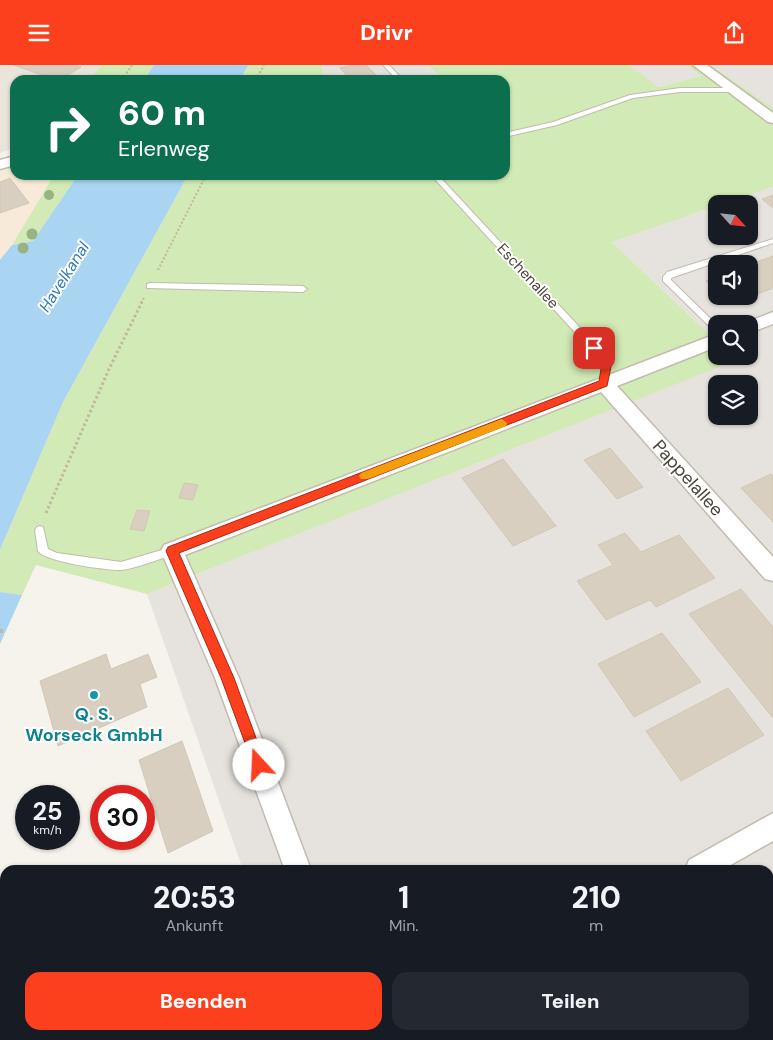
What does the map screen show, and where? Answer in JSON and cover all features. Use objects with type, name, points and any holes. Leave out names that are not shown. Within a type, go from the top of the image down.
[{"type":"street","points":[[699,65],[773,119]]},
{"type":"street","points":[[758,323],[773,317]]},
{"type":"street","points":[[296,865],[228,678],[172,551],[708,342]]},
{"type":"street","name":"Pappelallee","points":[[604,383],[773,572]]},
{"type":"street","points":[[705,865],[773,826]]},
{"type":"lane","points":[[386,65],[395,75]]},
{"type":"lane","points":[[510,134],[554,124],[632,96],[680,90],[735,90]]},
{"type":"lane","name":"Eschenallee","points":[[439,180],[607,362],[604,383]]},
{"type":"lane","points":[[708,320],[667,281],[667,277],[670,274],[773,241]]},
{"type":"lane","points":[[150,286],[303,289]]},
{"type":"lane","points":[[40,530],[43,551],[56,557],[121,566],[172,551]]},
{"type":"path","points":[[40,530],[60,479],[109,369],[203,180]]},
{"type":"path","points":[[0,631],[6,631]]},
{"type":"shaded area","points":[[0,65],[102,65],[93,75],[10,75],[10,150],[0,153]]},
{"type":"shaded area","points":[[322,65],[428,65],[439,75],[324,75]]},
{"type":"shaded area","points":[[629,65],[687,65],[702,76],[657,87]]},
{"type":"shaded area","points":[[711,65],[773,65],[773,108]]},
{"type":"shaded area","points":[[10,168],[10,180],[51,180],[12,245],[0,260],[0,171]]},
{"type":"shaded area","points":[[773,187],[773,865],[241,865],[147,594],[723,365],[758,365],[758,315],[708,315],[708,333],[612,242],[708,209],[708,245],[758,245],[758,195],[749,195]]},
{"type":"green space","points":[[102,65],[154,65],[147,75],[93,75]]},
{"type":"green space","points":[[248,65],[322,65],[324,75],[243,75]]},
{"type":"green space","points":[[428,65],[629,65],[658,87],[701,76],[687,65],[711,65],[773,108],[773,187],[749,195],[708,195],[708,209],[612,242],[708,333],[708,365],[724,365],[147,594],[36,565],[22,595],[0,592],[0,550],[63,402],[185,180],[510,180],[510,75],[439,75]]},
{"type":"green space","points":[[51,180],[75,180],[33,241],[12,245]]},
{"type":"water","points":[[154,65],[248,65],[243,75],[147,75]]},
{"type":"water","name":"Havelkanal","points":[[75,180],[185,180],[63,402],[0,550],[0,260],[12,245],[33,241]]},
{"type":"water","points":[[0,592],[22,595],[0,644]]},
{"type":"building","points":[[14,65],[76,65],[81,67],[68,75],[41,75]]},
{"type":"building","points":[[352,65],[366,65],[376,75],[346,75],[340,68]]},
{"type":"building","points":[[10,178],[29,203],[0,213],[0,182]]},
{"type":"building","points":[[773,195],[773,208],[762,199]]},
{"type":"building","points":[[773,256],[773,288],[758,294],[758,262]]},
{"type":"building","points":[[610,448],[643,487],[617,499],[584,460]]},
{"type":"building","points":[[503,459],[556,526],[513,546],[462,478]]},
{"type":"building","points":[[771,474],[773,476],[773,522],[741,488]]},
{"type":"building","points":[[184,483],[198,485],[193,500],[179,498]]},
{"type":"building","points":[[137,510],[150,511],[144,531],[130,529]]},
{"type":"building","points":[[625,533],[641,552],[679,535],[715,578],[656,607],[650,600],[606,620],[577,581],[613,565],[598,545]]},
{"type":"building","points":[[741,589],[773,627],[773,718],[689,614]]},
{"type":"building","points":[[662,633],[701,682],[634,717],[598,664]]},
{"type":"building","name":"Q. S. Worseck GmbH","points":[[106,654],[111,669],[148,654],[157,677],[140,684],[147,707],[58,746],[40,681]]},
{"type":"building","points":[[728,688],[764,735],[681,781],[646,731]]},
{"type":"building","points":[[182,741],[213,831],[168,853],[155,811],[155,785],[147,785],[139,760]]},
{"type":"slow traffic","points":[[365,476],[502,423]]},
{"type":"place","name":"Q. S. Worseck GmbH","points":[[94,695]]},
{"type":"route","points":[[259,765],[228,678],[172,551],[604,383],[607,362],[594,348]]}]
